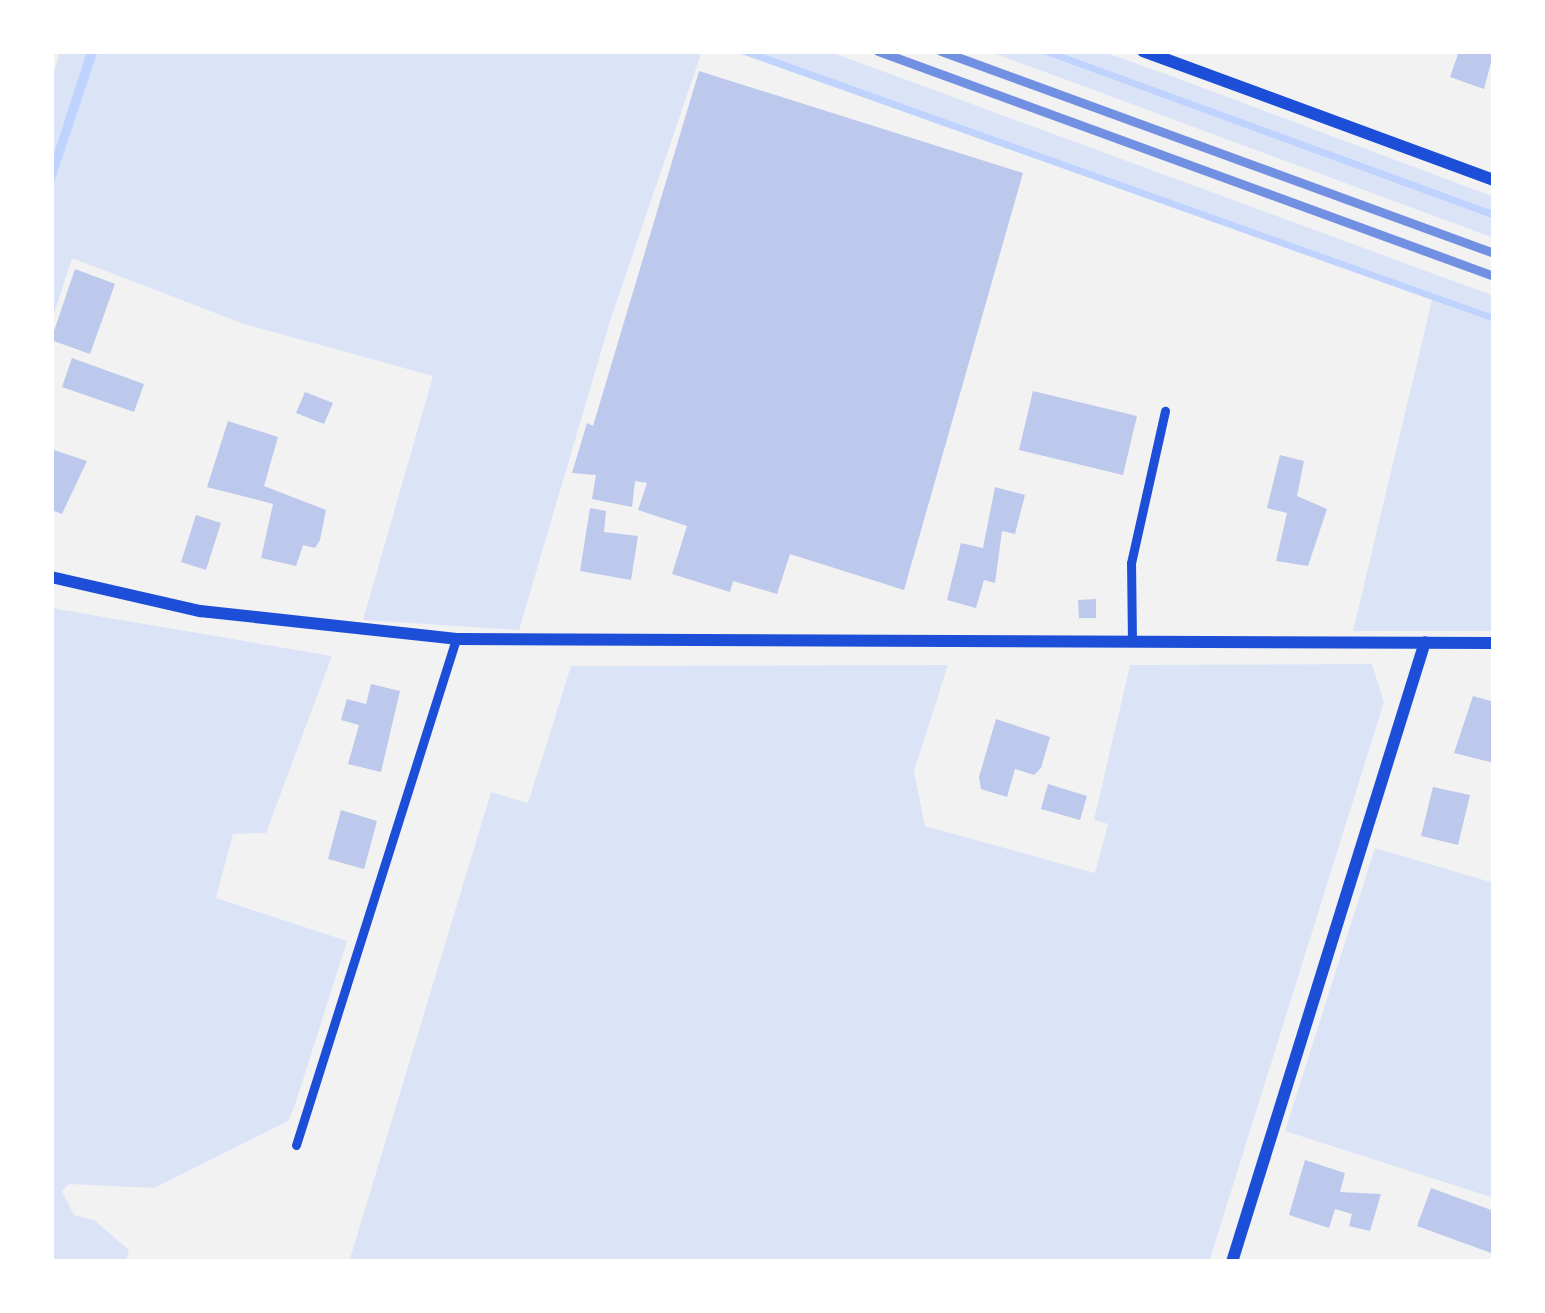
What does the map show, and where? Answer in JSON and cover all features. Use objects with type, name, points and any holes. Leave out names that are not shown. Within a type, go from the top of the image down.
[{"type":"street","points":[[1144,51],[1494,181]]},
{"type":"street","points":[[51,577],[200,611],[456,639],[1494,643]]},
{"type":"street","points":[[1232,1262],[1425,642]]},
{"type":"lane","points":[[1132,641],[1131,563],[1165,411]]},
{"type":"lane","points":[[296,1145],[456,639]]},
{"type":"shaded area","points":[[60,51],[87,51],[51,162],[51,82]]},
{"type":"shaded area","points":[[98,51],[702,51],[611,318],[519,630],[363,620],[433,376],[244,324],[72,258],[51,324],[51,192]]},
{"type":"shaded area","points":[[755,51],[828,51],[1494,296],[1494,315]]},
{"type":"shaded area","points":[[988,51],[1035,51],[1494,219],[1494,238]]},
{"type":"shaded area","points":[[1055,51],[1101,51],[1163,73],[1494,197],[1494,211]]},
{"type":"shaded area","points":[[1432,300],[1494,322],[1494,631],[1353,631]]},
{"type":"shaded area","points":[[51,608],[332,656],[266,833],[233,834],[216,898],[347,941],[294,1108],[288,1121],[154,1188],[69,1184],[62,1191],[74,1215],[94,1220],[129,1250],[126,1262],[51,1262]]},
{"type":"shaded area","points":[[1372,664],[1384,702],[1209,1262],[349,1262],[491,792],[528,803],[571,666],[948,665],[914,771],[925,826],[1095,873],[1108,824],[1094,820],[1130,665]]},
{"type":"shaded area","points":[[1375,848],[1494,883],[1494,1198],[1285,1131]]},
{"type":"water","points":[[87,51],[98,51],[51,192],[51,162]]},
{"type":"water","points":[[733,51],[755,51],[1494,315],[1494,322]]},
{"type":"water","points":[[1035,51],[1055,51],[1494,211],[1494,219]]},
{"type":"building","points":[[1459,51],[1494,51],[1484,89],[1450,77]]},
{"type":"building","points":[[699,71],[1023,173],[904,590],[790,554],[777,594],[733,581],[730,592],[672,574],[687,526],[638,510],[647,483],[635,481],[632,507],[592,499],[596,475],[572,473],[587,423],[593,426]]},
{"type":"building","points":[[75,269],[115,284],[90,354],[51,340]]},
{"type":"building","points":[[72,358],[144,384],[134,412],[62,387]]},
{"type":"building","points":[[1033,391],[1137,416],[1123,475],[1019,450]]},
{"type":"building","points":[[305,392],[333,403],[324,424],[296,413]]},
{"type":"building","points":[[228,421],[278,437],[264,486],[326,510],[320,540],[315,548],[303,545],[296,566],[261,558],[273,504],[207,487]]},
{"type":"building","points":[[51,449],[87,461],[62,514],[51,510]]},
{"type":"building","points":[[1280,455],[1304,461],[1297,496],[1327,509],[1308,566],[1276,561],[1287,513],[1267,508]]},
{"type":"building","points":[[995,487],[1025,495],[1015,534],[1002,531],[995,583],[984,580],[976,608],[947,600],[961,543],[983,548]]},
{"type":"building","points":[[590,508],[606,511],[604,532],[638,536],[631,580],[580,571]]},
{"type":"building","points":[[196,515],[221,523],[206,570],[181,562]]},
{"type":"building","points":[[1096,599],[1096,618],[1079,618],[1078,600]]},
{"type":"building","points":[[371,684],[400,691],[381,772],[348,764],[359,725],[341,720],[347,699],[366,704]]},
{"type":"building","points":[[1473,696],[1494,702],[1494,763],[1454,753]]},
{"type":"building","points":[[996,719],[1050,737],[1041,768],[1034,775],[1015,769],[1007,797],[981,789],[979,777]]},
{"type":"building","points":[[1048,784],[1087,796],[1080,820],[1041,809]]},
{"type":"building","points":[[1433,787],[1470,795],[1458,845],[1421,836]]},
{"type":"building","points":[[341,810],[377,821],[364,869],[328,859]]},
{"type":"building","points":[[1305,1160],[1345,1173],[1340,1192],[1381,1194],[1370,1231],[1349,1226],[1352,1214],[1335,1209],[1329,1228],[1289,1215]]},
{"type":"building","points":[[1431,1188],[1494,1211],[1494,1254],[1417,1226]]},
{"type":"railway","points":[[878,51],[1494,276]]},
{"type":"railway","points":[[941,51],[1494,253]]}]
